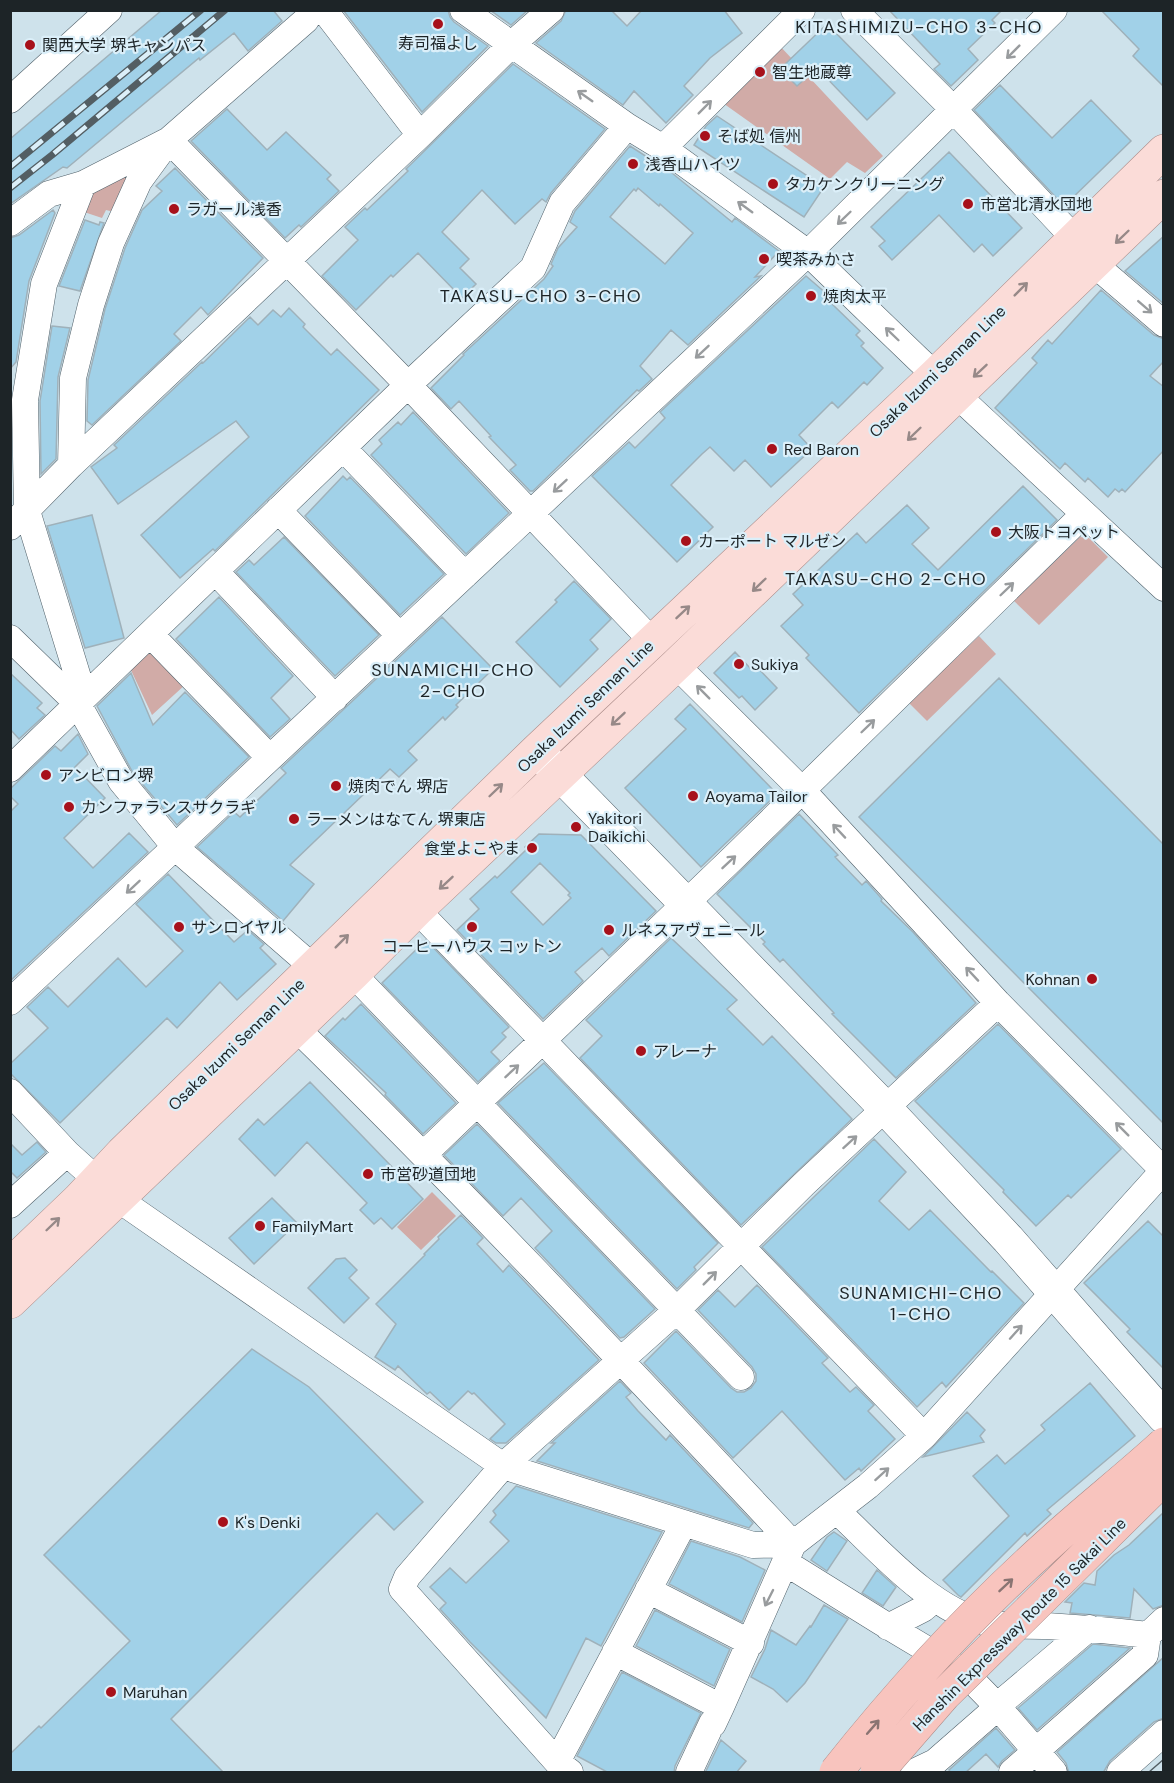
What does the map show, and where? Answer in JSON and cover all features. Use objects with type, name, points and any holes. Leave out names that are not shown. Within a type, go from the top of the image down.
[{"type":"highway","name":"Hanshin Expressway Route 15 Sakai Line","points":[[836,1773],[921,1672],[977,1612],[1050,1543],[1164,1444]]},
{"type":"highway","name":"Hanshin Expressway Route 15 Sakai Line","points":[[877,1773],[944,1695],[1164,1478]]},
{"type":"main road","name":"Osaka Izumi Sennan Line","points":[[10,1265],[107,1190],[296,1028],[676,665],[945,384],[1074,238],[1164,151]]},
{"type":"main road","name":"Osaka Izumi Sennan Line","points":[[10,1302],[107,1190],[122,1153],[537,750],[652,641],[945,384],[1094,264],[1164,196]]},
{"type":"street","points":[[10,100],[109,10]]},
{"type":"street","points":[[71,465],[73,378],[91,304],[111,243],[140,181],[169,140],[306,20],[311,10]]},
{"type":"street","points":[[324,10],[420,135]]},
{"type":"street","points":[[463,10],[627,126],[663,148],[808,252],[945,384],[1164,588]]},
{"type":"street","points":[[19,519],[71,465],[420,135],[512,44],[551,10]]},
{"type":"street","points":[[663,148],[802,10]]},
{"type":"street","points":[[854,10],[954,111],[1074,238]]},
{"type":"street","points":[[10,1002],[808,252],[954,111],[1054,10]]},
{"type":"street","points":[[10,769],[408,385],[533,268],[562,203],[627,126]]},
{"type":"street","points":[[10,223],[49,194],[83,184],[169,140]]},
{"type":"street","points":[[169,140],[408,385],[652,641]]},
{"type":"street","points":[[78,704],[80,684],[19,519],[25,400],[44,284],[83,184]]},
{"type":"street","points":[[1094,264],[1164,324]]},
{"type":"street","points":[[343,448],[465,575]]},
{"type":"street","points":[[278,510],[400,636]]},
{"type":"street","points":[[424,1154],[734,857],[1083,514]]},
{"type":"street","points":[[215,571],[335,698]]},
{"type":"street","points":[[150,634],[270,758]]},
{"type":"street","points":[[10,638],[78,704],[121,781],[176,848],[315,968]]},
{"type":"street","points":[[676,665],[802,790],[998,1003],[1163,1171],[1053,1290],[924,1436],[789,1553],[722,1707],[689,1773]]},
{"type":"street","points":[[537,750],[886,1109],[1053,1290],[1164,1417]]},
{"type":"street","points":[[417,910],[924,1436]]},
{"type":"street","points":[[353,974],[741,1377]]},
{"type":"street","points":[[684,1523],[615,1652],[564,1767],[402,1589],[407,1576],[503,1466],[678,1310],[804,1184],[998,1003]]},
{"type":"street","points":[[296,1028],[424,1154],[621,1361],[789,1553],[888,1626],[963,1671],[998,1706],[1054,1773]]},
{"type":"street","points":[[10,1092],[67,1154],[107,1190],[503,1466],[753,1545],[789,1553]]},
{"type":"street","points":[[10,1205],[67,1154]]},
{"type":"street","points":[[837,1511],[934,1599],[960,1613],[987,1623],[1089,1628],[1156,1628],[1145,1655],[1012,1773]]},
{"type":"street","points":[[648,1590],[751,1642]]},
{"type":"street","points":[[888,1626],[923,1609],[934,1599]]},
{"type":"street","points":[[914,1773],[934,1762],[1089,1628]]},
{"type":"street","points":[[615,1652],[722,1707]]},
{"type":"street","points":[[1120,1773],[1164,1733]]},
{"type":"shaded area","points":[[779,45],[883,156],[865,173],[847,162],[830,179],[720,101]]},
{"type":"shaded area","points":[[133,172],[114,212],[106,210],[102,218],[78,210],[88,189]]},
{"type":"shaded area","points":[[1080,537],[1089,538],[1108,557],[1039,625],[1014,601]]},
{"type":"shaded area","points":[[979,636],[996,654],[927,721],[909,703]]},
{"type":"shaded area","points":[[144,651],[155,651],[186,684],[152,715],[130,668]]},
{"type":"shaded area","points":[[432,1192],[456,1216],[421,1250],[397,1227]]},
{"type":"building","points":[[162,10],[273,10],[282,21],[248,51],[234,33],[200,60],[199,58],[67,168],[63,167],[10,204],[10,139]]},
{"type":"building","points":[[343,10],[448,10],[454,22],[488,46],[422,112]]},
{"type":"building","points":[[490,10],[528,10],[511,25]]},
{"type":"building","points":[[566,10],[611,10],[627,26],[642,10],[724,10],[742,33],[710,58],[684,86],[693,95],[666,123],[634,91],[623,105],[536,43],[561,21]]},
{"type":"building","points":[[889,10],[1002,10],[992,20],[995,23],[968,49],[978,60],[951,86],[934,69],[940,64]]},
{"type":"building","points":[[1101,10],[1164,10],[1164,87],[1133,56],[1139,49]]},
{"type":"building","points":[[827,24],[895,93],[867,120],[817,68],[797,86],[780,69]]},
{"type":"building","points":[[513,64],[605,129],[546,202],[542,199],[515,224],[482,190],[442,232],[469,259],[460,268],[476,284],[462,298],[418,253],[393,277],[391,275],[356,310],[322,276],[358,240],[345,227],[365,208],[367,210],[408,171],[406,169]]},
{"type":"building","points":[[1000,85],[1052,138],[1091,100],[1131,141],[1064,206],[974,110]]},
{"type":"building","points":[[227,109],[267,150],[286,132],[331,175],[327,179],[339,191],[301,227],[299,225],[285,238],[191,141]]},
{"type":"building","points":[[717,116],[824,187],[804,217],[694,145],[706,126]]},
{"type":"building","points":[[630,146],[672,173],[732,222],[735,218],[779,251],[755,277],[761,276],[688,345],[671,330],[640,366],[652,379],[639,391],[637,390],[533,491],[530,491],[510,470],[516,465],[459,401],[451,409],[431,388],[463,354],[544,279],[553,266],[551,264],[558,248],[577,227],[570,222],[575,211]],"holes":[[[638,188],[659,206],[660,204],[693,233],[665,264],[610,217],[634,189],[636,191]]]},
{"type":"building","name":"市営北清水団地","points":[[949,152],[1022,228],[993,256],[982,244],[974,252],[939,215],[892,260],[879,246],[885,241],[871,227]]},
{"type":"building","points":[[175,168],[263,258],[208,315],[201,307],[174,334],[181,341],[92,425],[87,421],[88,380],[105,309],[125,248],[142,210],[162,191],[156,186]]},
{"type":"building","points":[[53,210],[55,213],[29,281],[16,362],[10,369],[10,238],[19,235]]},
{"type":"building","points":[[85,220],[99,225],[100,222],[104,223],[80,291],[59,286]]},
{"type":"building","points":[[1164,236],[1164,304],[1125,271]]},
{"type":"building","points":[[806,276],[835,301],[832,304],[860,331],[856,335],[864,343],[861,346],[883,368],[867,385],[864,382],[838,408],[832,402],[799,435],[812,449],[771,487],[745,460],[734,471],[710,447],[702,454],[671,485],[713,527],[677,562],[592,476],[629,442],[635,448],[665,418],[660,412]]},
{"type":"building","points":[[1101,290],[1154,335],[1164,339],[1164,361],[1150,376],[1164,387],[1164,450],[1125,492],[1122,489],[1119,492],[1115,489],[1108,497],[1088,478],[1085,482],[1065,463],[1060,469],[995,408],[1037,363],[1032,358],[1048,340],[1052,344]]},
{"type":"building","points":[[289,308],[305,324],[303,327],[331,355],[337,349],[379,390],[215,551],[213,549],[180,578],[141,535],[249,437],[236,421],[118,504],[91,467],[117,448],[114,445],[250,317],[258,325],[273,310],[281,317]]},
{"type":"building","points":[[52,326],[70,328],[58,377],[56,459],[41,474],[40,401]]},
{"type":"building","points":[[413,412],[509,513],[466,554],[371,455],[382,444],[379,440],[398,422],[401,425]]},
{"type":"building","points":[[343,476],[347,480],[350,477],[444,574],[400,615],[305,516]]},
{"type":"building","points":[[1023,486],[1057,520],[859,713],[806,658],[809,655],[781,626],[803,605],[793,594],[857,533],[866,543],[907,505],[929,528],[912,544],[938,570]]},
{"type":"building","points":[[92,515],[124,638],[85,648],[47,526]]},
{"type":"building","points":[[284,537],[379,635],[335,676],[236,572],[249,560],[254,565]]},
{"type":"building","points":[[574,581],[611,619],[590,640],[598,649],[560,687],[516,642],[557,602],[555,600]]},
{"type":"building","points":[[219,597],[293,676],[271,698],[290,719],[270,737],[176,639]]},
{"type":"building","points":[[442,617],[493,669],[456,705],[458,707],[445,720],[443,717],[408,751],[417,760],[399,777],[390,769],[290,865],[314,884],[283,921],[197,847],[234,812],[240,817],[286,773],[281,768]]},
{"type":"building","points":[[735,652],[750,668],[754,664],[777,688],[755,710],[742,696],[739,698],[714,673]]},
{"type":"building","points":[[10,673],[42,703],[37,708],[45,715],[19,739],[10,729]]},
{"type":"building","points":[[131,673],[153,725],[185,692],[249,757],[177,825],[133,773],[97,706]]},
{"type":"building","name":"Kohnan","points":[[999,678],[1164,845],[1164,1124],[859,817]]},
{"type":"building","points":[[690,704],[777,794],[701,867],[625,788],[686,729],[675,719]]},
{"type":"building","points":[[78,734],[88,754],[75,767],[105,798],[64,838],[93,868],[129,833],[148,852],[10,981],[10,812],[18,804],[10,796],[10,789],[55,746],[61,751]]},
{"type":"building","points":[[799,814],[838,855],[835,857],[862,885],[866,881],[882,899],[881,901],[913,932],[976,1003],[896,1078],[832,1014],[834,1013],[783,959],[780,962],[763,944],[765,942],[717,894]]},
{"type":"building","points":[[539,834],[581,835],[656,911],[609,956],[602,948],[575,972],[583,981],[543,1019],[457,930],[479,909],[470,899],[495,876],[497,878],[527,849],[525,847]],"holes":[[[540,863],[570,893],[568,895],[571,898],[543,925],[511,892]]]},
{"type":"building","points":[[168,874],[234,942],[248,930],[264,944],[260,948],[276,964],[237,1000],[220,982],[177,1028],[167,1018],[60,1123],[10,1073],[10,1064],[48,1028],[27,1007],[48,987],[68,1007],[118,958],[146,987],[183,951],[136,904]]},
{"type":"building","points":[[671,938],[737,1000],[727,1009],[763,1045],[772,1036],[852,1119],[741,1225],[580,1058],[602,1036],[586,1020]]},
{"type":"building","points":[[426,940],[509,1027],[502,1033],[506,1037],[491,1052],[500,1061],[478,1082],[382,983]]},
{"type":"building","points":[[361,1004],[456,1103],[423,1134],[385,1095],[386,1093],[325,1036]]},
{"type":"building","points":[[998,1024],[1121,1149],[1071,1198],[1068,1195],[1036,1226],[1003,1192],[1004,1190],[915,1101]]},
{"type":"building","points":[[544,1063],[718,1243],[694,1267],[696,1270],[677,1289],[498,1103]]},
{"type":"building","name":"市営砂道団地","points":[[310,1082],[423,1199],[392,1229],[381,1218],[374,1224],[360,1210],[367,1203],[307,1142],[275,1176],[239,1139],[258,1119],[264,1125]]},
{"type":"building","points":[[477,1124],[655,1309],[624,1337],[620,1338],[535,1248],[552,1231],[521,1198],[503,1216],[444,1155]]},
{"type":"building","points":[[874,1139],[906,1172],[879,1201],[909,1230],[930,1210],[1024,1303],[946,1387],[942,1382],[917,1407],[762,1247]]},
{"type":"building","points":[[37,1142],[46,1152],[17,1178],[10,1171],[10,1143],[22,1155]]},
{"type":"building","points":[[272,1198],[297,1223],[254,1264],[229,1238]]},
{"type":"building","points":[[461,1215],[483,1238],[477,1244],[503,1272],[509,1265],[599,1360],[506,1443],[496,1443],[490,1439],[505,1424],[474,1393],[468,1391],[449,1410],[430,1392],[427,1394],[398,1366],[395,1370],[375,1357],[396,1324],[376,1304]]},
{"type":"building","points":[[1148,1221],[1164,1237],[1164,1369],[1127,1332],[1130,1329],[1084,1283]]},
{"type":"building","points":[[345,1258],[357,1270],[349,1278],[369,1298],[344,1323],[308,1288],[336,1259]]},
{"type":"building","points":[[757,1285],[828,1358],[822,1363],[850,1392],[856,1387],[874,1405],[868,1411],[895,1439],[861,1471],[859,1468],[845,1480],[782,1411],[733,1458],[644,1363],[676,1331],[731,1388],[737,1392],[744,1392],[751,1388],[756,1381],[756,1374],[752,1367],[698,1310],[718,1290],[735,1307]]},
{"type":"building","name":"K's Denki","points":[[252,1349],[309,1387],[423,1502],[394,1530],[377,1513],[171,1719],[224,1773],[10,1773],[10,1754],[39,1726],[41,1728],[130,1641],[44,1555]]},
{"type":"building","points":[[620,1381],[631,1393],[626,1397],[638,1411],[666,1440],[670,1435],[753,1523],[749,1528],[537,1461],[555,1443],[551,1443]]},
{"type":"building","points":[[1090,1383],[1135,1436],[1047,1510],[1051,1514],[1027,1536],[1025,1533],[961,1597],[943,1580],[1009,1516],[973,1476],[997,1455],[1005,1464],[1045,1430],[1041,1425]]},
{"type":"building","points":[[967,1412],[985,1430],[980,1436],[984,1442],[923,1457]]},
{"type":"building","points":[[516,1486],[662,1532],[601,1646],[586,1638],[546,1718],[440,1609],[446,1603],[430,1587],[450,1568],[466,1583],[509,1541],[490,1522],[496,1515],[493,1511]]},
{"type":"building","points":[[1164,1512],[1164,1605],[1153,1609],[1134,1589],[1130,1618],[1070,1613],[1072,1603],[1065,1602],[1084,1583],[1095,1585],[1097,1571]]},
{"type":"building","points":[[834,1532],[847,1541],[827,1571],[811,1560],[827,1537]]},
{"type":"building","points":[[691,1541],[740,1557],[765,1570],[742,1622],[669,1584]]},
{"type":"building","points":[[877,1570],[896,1587],[883,1606],[862,1593]]},
{"type":"building","points":[[824,1605],[848,1619],[805,1683],[787,1702],[773,1689],[751,1677],[765,1649],[771,1630],[796,1645],[811,1627]]},
{"type":"building","points":[[655,1610],[730,1649],[714,1686],[636,1646]]},
{"type":"building","points":[[1093,1644],[1130,1648],[1037,1730],[1018,1708]]},
{"type":"building","points":[[1164,1657],[1164,1718],[1154,1722],[1110,1761],[1103,1773],[1069,1773],[1066,1763],[1057,1752]]},
{"type":"building","points":[[622,1672],[701,1713],[675,1766],[674,1773],[609,1773],[577,1756]]},
{"type":"building","points":[[996,1728],[1015,1750],[998,1767],[986,1754],[965,1773],[951,1773],[949,1770]]},
{"type":"building","points":[[721,1740],[746,1761],[736,1773],[705,1773]]},
{"type":"tram line","points":[[1149,1772],[1164,1759]]},
{"type":"railway","points":[[10,167],[201,10]]},
{"type":"railway","points":[[10,188],[225,10]]},
{"type":"place","name":"寿司福よし","points":[[438,24]]},
{"type":"place","name":"関西大学 堺キャンパス","points":[[30,45]]},
{"type":"place","name":"智生地蔵尊","points":[[760,72]]},
{"type":"place","name":"そば処 信州","points":[[705,136]]},
{"type":"place","name":"浅香山ハイツ","points":[[633,164]]},
{"type":"place","name":"タカケンクリーニング","points":[[773,184]]},
{"type":"place","name":"市営北清水団地","points":[[968,204]]},
{"type":"place","name":"ラガール浅香","points":[[174,209]]},
{"type":"place","name":"喫茶みかさ","points":[[764,259]]},
{"type":"place","name":"焼肉太平","points":[[811,296]]},
{"type":"place","name":"Red Baron","points":[[772,449]]},
{"type":"place","name":"大阪トヨペット","points":[[996,532]]},
{"type":"place","name":"カーポート マルゼン","points":[[686,541]]},
{"type":"place","name":"Sukiya","points":[[739,664]]},
{"type":"place","name":"アンビロン堺","points":[[46,775]]},
{"type":"place","name":"焼肉でん 堺店","points":[[336,786]]},
{"type":"place","name":"Aoyama Tailor","points":[[693,796]]},
{"type":"place","name":"カンファランスサクラギ","points":[[69,807]]},
{"type":"place","name":"ラーメンはなてん 堺東店","points":[[294,819]]},
{"type":"place","name":"Yakitori Daikichi","points":[[576,827]]},
{"type":"place","name":"食堂よこやま","points":[[532,848]]},
{"type":"place","name":"サンロイヤル","points":[[179,927]]},
{"type":"place","name":"コーヒーハウス コットン","points":[[472,927]]},
{"type":"place","name":"ルネスアヴェニール","points":[[609,930]]},
{"type":"place","name":"Kohnan","points":[[1092,979]]},
{"type":"place","name":"アレーナ","points":[[641,1051]]},
{"type":"place","name":"市営砂道団地","points":[[368,1174]]},
{"type":"place","name":"FamilyMart","points":[[260,1226]]},
{"type":"place","name":"K's Denki","points":[[223,1522]]},
{"type":"place","name":"Maruhan","points":[[111,1692]]},
{"type":"district","name":"KITASHIMIZU-CHO 3-CHO","points":[[919,27]]},
{"type":"district","name":"TAKASU-CHO 3-CHO","points":[[541,296]]},
{"type":"district","name":"TAKASU-CHO 2-CHO","points":[[886,579]]},
{"type":"district","name":"SUNAMICHI-CHO 2-CHO","points":[[453,680]]},
{"type":"district","name":"SUNAMICHI-CHO 1-CHO","points":[[921,1303]]}]
